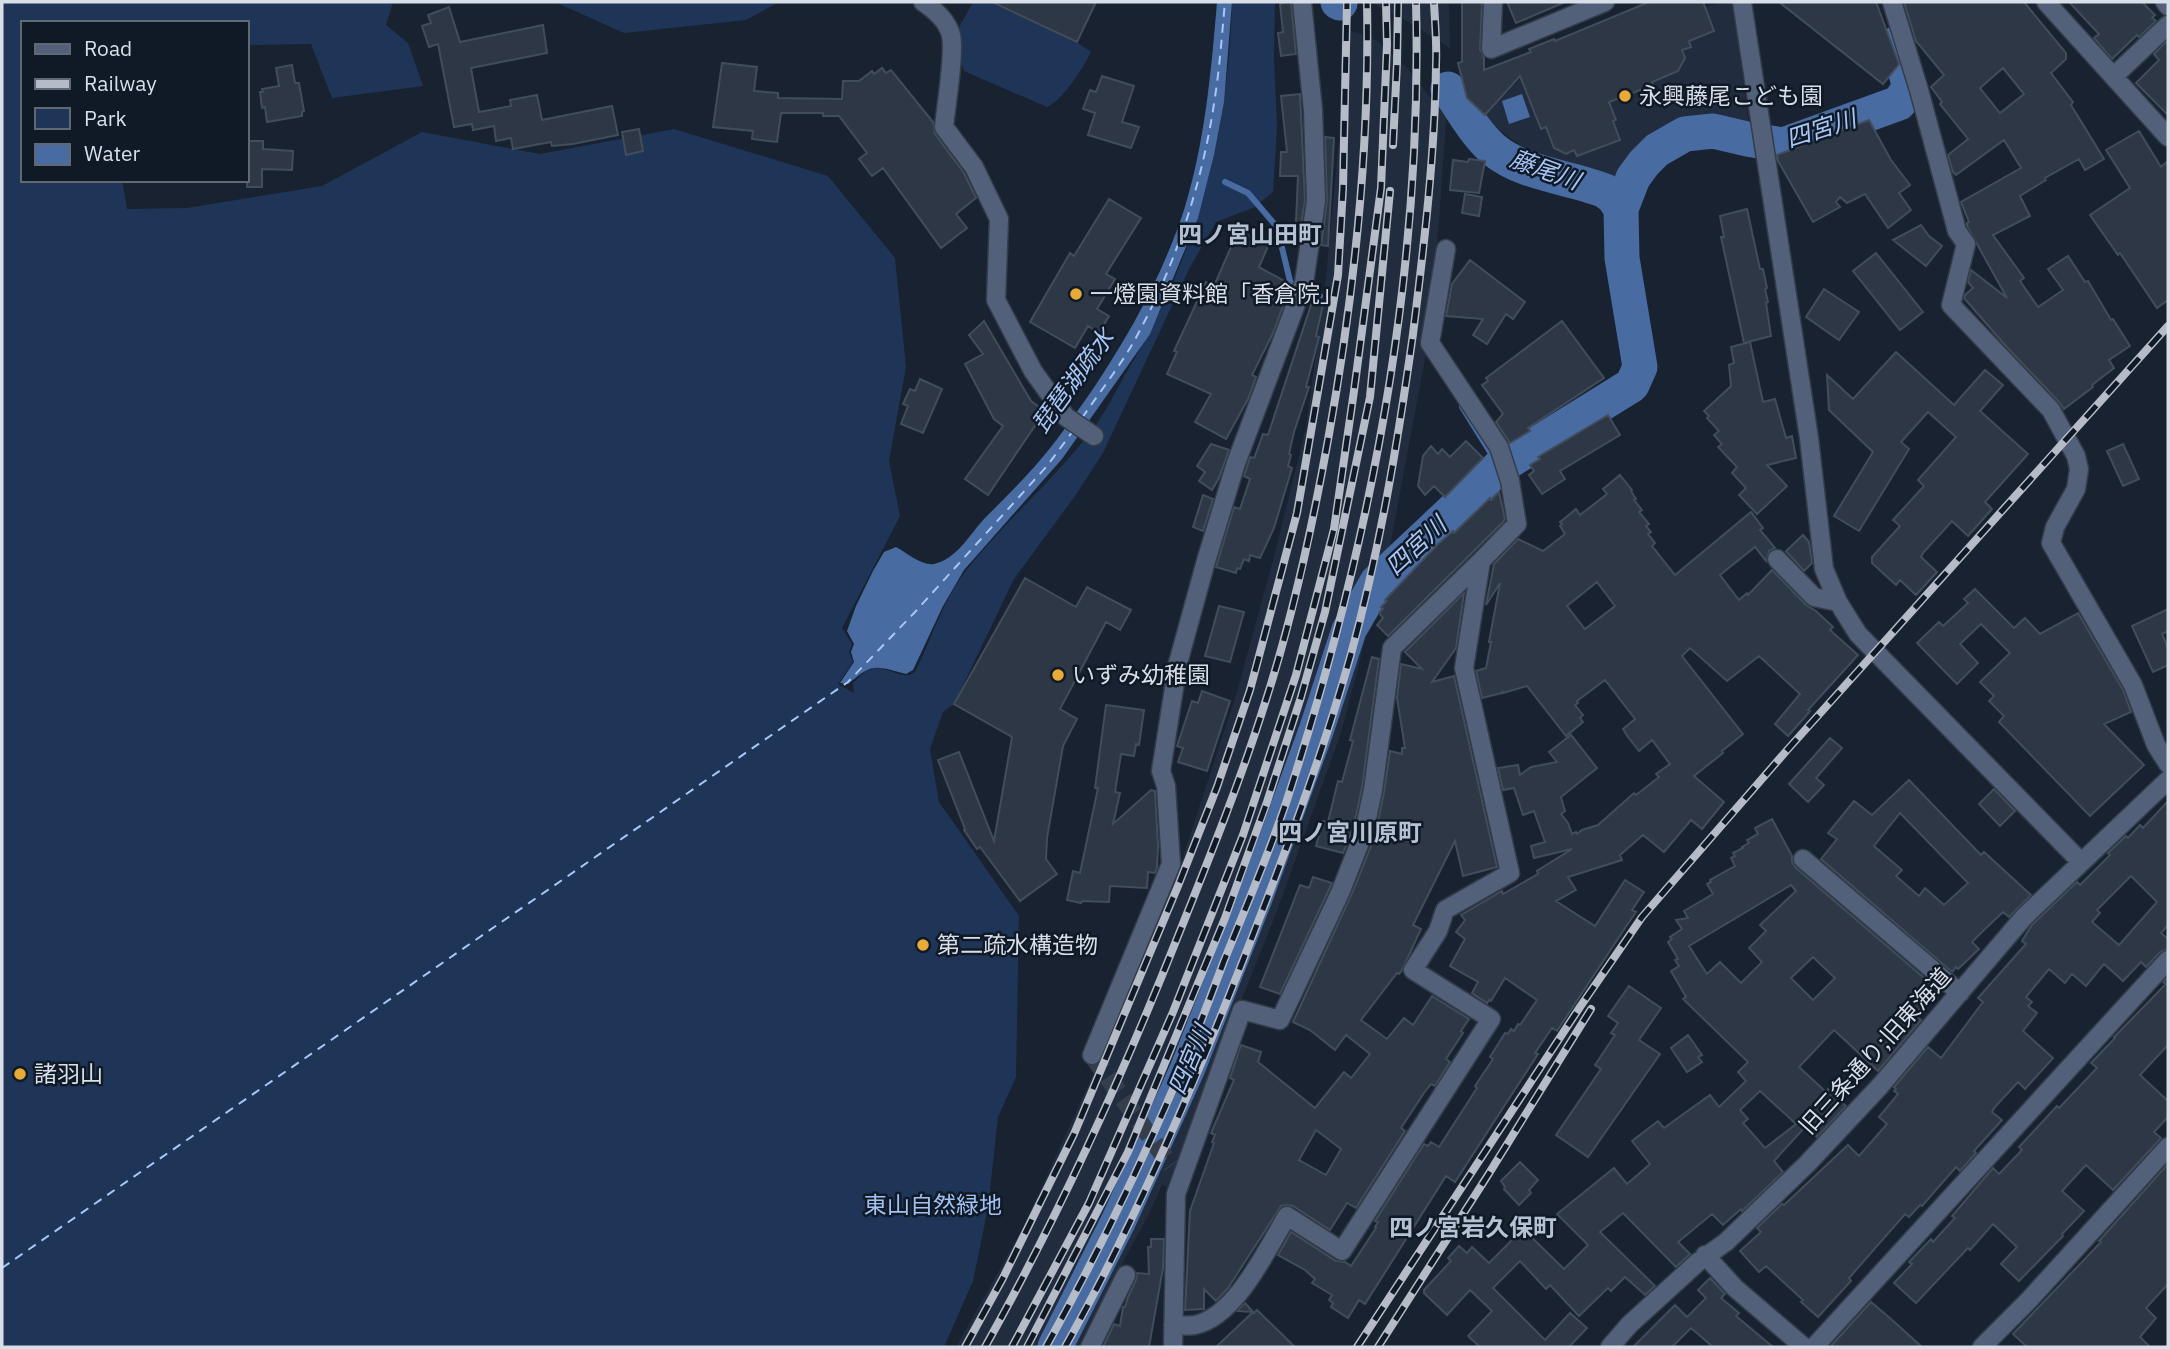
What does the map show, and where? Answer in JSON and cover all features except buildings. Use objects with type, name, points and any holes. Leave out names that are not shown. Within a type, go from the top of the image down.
[{"type":"street","points":[[923,2],[939,12],[950,34],[952,53],[944,127],[974,167],[999,219],[996,300],[1032,371],[1066,416],[1092,435]]},
{"type":"street","points":[[1092,1055],[1171,864],[1166,786],[1161,771],[1178,663],[1236,463],[1304,284],[1316,201],[1313,110],[1302,2]]},
{"type":"street","points":[[1493,2],[1491,49],[1605,2]]},
{"type":"street","points":[[1742,2],[1809,438],[1824,569],[1838,602],[1858,634],[2081,862]]},
{"type":"street","points":[[1892,2],[1919,90],[1954,222],[1966,244],[1951,305],[2051,410],[2076,456],[2079,469],[2076,489],[2055,527],[2051,543],[2133,685],[2156,745],[2168,764]]},
{"type":"street","points":[[2046,2],[2168,138]]},
{"type":"street","points":[[2114,76],[2168,25]]},
{"type":"street","points":[[1173,1347],[1176,1172],[1242,1010],[1280,1020],[1340,893],[1364,832],[1373,790],[1392,648],[1517,524],[1510,481],[1500,447],[1430,343],[1446,249]]},
{"type":"street","points":[[1777,559],[1814,597],[1838,602]]},
{"type":"street","points":[[1173,1325],[1197,1324],[1222,1312],[1239,1294],[1287,1216],[1342,1251],[1491,1019],[1413,970],[1438,931],[1445,910],[1510,873],[1464,668],[1481,561]]},
{"type":"street","name":"旧三条通り;旧東海道","points":[[1610,1347],[1629,1325],[1705,1255],[1726,1242],[1807,1164],[1880,1086],[2024,916],[2168,780]]},
{"type":"street","points":[[1803,859],[1960,993]]},
{"type":"street","points":[[1814,1347],[2168,960]]},
{"type":"street","points":[[1982,1347],[2029,1300],[2168,1147]]},
{"type":"street","points":[[1705,1255],[1735,1288],[1794,1344]]},
{"type":"street","points":[[1090,1347],[1126,1275]]},
{"type":"shaded area","points":[[1370,2],[1449,2],[1450,48],[1409,22]]},
{"type":"shaded area","name":"永興藤尾こども園","points":[[1733,2],[1749,125],[1700,119],[1682,124],[1645,146],[1612,179],[1599,172],[1529,151],[1485,117],[1519,80],[1704,7]]},
{"type":"shaded area","points":[[1342,27],[1378,41],[1407,68],[1429,96],[1447,106],[1427,348],[1391,541],[1341,733],[1277,911],[1167,1187],[1162,1185],[1077,1347],[956,1347],[1022,1230],[1107,1044],[1178,872],[1236,695],[1306,427],[1326,278],[1340,130]]},
{"type":"green space","name":"東山自然緑地","points":[[2,2],[393,2],[386,25],[408,43],[423,86],[332,98],[311,44],[248,45],[248,21],[21,21],[21,182],[122,182],[127,209],[187,208],[322,186],[422,132],[540,154],[674,129],[828,176],[895,258],[906,367],[889,461],[900,516],[842,628],[852,644],[849,652],[853,662],[838,684],[854,693],[853,683],[870,670],[877,668],[906,675],[915,672],[944,608],[965,572],[1077,448],[1106,410],[1150,331],[1171,286],[1204,196],[1224,101],[1232,2],[1275,2],[1277,127],[1273,192],[1255,207],[1216,222],[1189,269],[1103,453],[1014,579],[954,704],[943,712],[930,749],[939,802],[1019,916],[1016,1077],[998,1117],[988,1208],[973,1281],[944,1347],[2,1347]]},
{"type":"green space","points":[[555,2],[779,2],[746,20],[624,33]]},
{"type":"green space","points":[[973,2],[989,2],[1078,43],[1091,52],[1060,98],[1047,107],[964,71],[957,31]]},
{"type":"water","points":[[1217,2],[1232,2],[1224,102],[1214,155],[1198,218],[1150,334],[1062,459],[964,570],[943,606],[913,670],[906,674],[881,668],[869,669],[848,684],[840,683],[854,662],[851,652],[854,644],[847,631],[856,606],[884,552],[896,547],[920,561],[934,564],[956,552],[1052,446],[1093,389],[1133,325],[1166,258],[1191,184],[1206,107]]},
{"type":"water","points":[[1522,94],[1530,117],[1509,124],[1502,101]]},
{"type":"waterway","name":"四宮川","points":[[1055,1347],[1118,1222],[1187,1070],[1255,898],[1316,731],[1349,630],[1377,582],[1498,468],[1632,385],[1640,367],[1622,258],[1621,209],[1633,178],[1657,150],[1685,134],[1713,131],[1783,145],[1899,103],[1910,87],[1897,43]]},
{"type":"waterway","name":"藤尾川","points":[[1448,89],[1475,129],[1494,150],[1519,165],[1605,191],[1621,209]]},
{"type":"waterway","points":[[1225,182],[1248,193],[1277,227],[1290,281],[1297,290]]},
{"type":"waterway","points":[[1307,293],[1320,296]]},
{"type":"waterway","points":[[1462,407],[1495,460]]},
{"type":"ferry route","points":[[1082,418],[1133,343],[1162,285],[1185,224],[1210,129],[1225,2]]},
{"type":"ferry route","points":[[2,1268],[848,682],[1047,466],[1073,431]]},
{"type":"tunnel","points":[[1092,1055],[1171,1166]]},
{"type":"railway","points":[[965,1347],[1003,1278],[1074,1134],[1178,886],[1217,787],[1250,690],[1297,513],[1338,275],[1343,188],[1347,2]]},
{"type":"railway","points":[[985,1347],[1064,1196],[1135,1041],[1235,791],[1284,638],[1301,572],[1328,440],[1353,277],[1366,112],[1367,2]]},
{"type":"railway","points":[[1012,1347],[1089,1203],[1173,1012],[1243,835],[1296,675],[1334,529],[1354,391],[1381,188],[1387,45],[1386,2]]},
{"type":"railway","points":[[1393,145],[1398,2]]},
{"type":"railway","points":[[1046,1347],[1147,1148],[1201,1021],[1286,803],[1343,607],[1386,407],[1400,307],[1411,205],[1416,104],[1416,2]]},
{"type":"railway","points":[[1065,1347],[1137,1208],[1221,1016],[1300,812],[1351,654],[1387,495],[1413,334],[1434,132],[1434,2]]},
{"type":"railway","points":[[1027,1347],[1128,1152],[1225,918],[1301,697],[1325,612],[1370,397],[1390,191]]},
{"type":"railway","points":[[1357,1347],[1642,917],[1788,749],[2168,326]]},
{"type":"railway","points":[[1378,1347],[1591,1009]]},
{"type":"place","name":"永興藤尾こども園","points":[[1625,96]]},
{"type":"place","name":"一燈園資料館「香倉院」","points":[[1076,294]]},
{"type":"place","name":"いずみ幼稚園","points":[[1058,675]]},
{"type":"place","name":"第二疏水構造物","points":[[923,945]]},
{"type":"place","name":"諸羽山","points":[[20,1074]]},
{"type":"district","name":"四ノ宮山田町","points":[[1250,235]]},
{"type":"district","name":"四ノ宮川原町","points":[[1350,833]]},
{"type":"district","name":"四ノ宮岩久保町","points":[[1473,1228]]},
{"type":"water label","name":"琵琶湖疏水","points":[[1073,381]]}]
